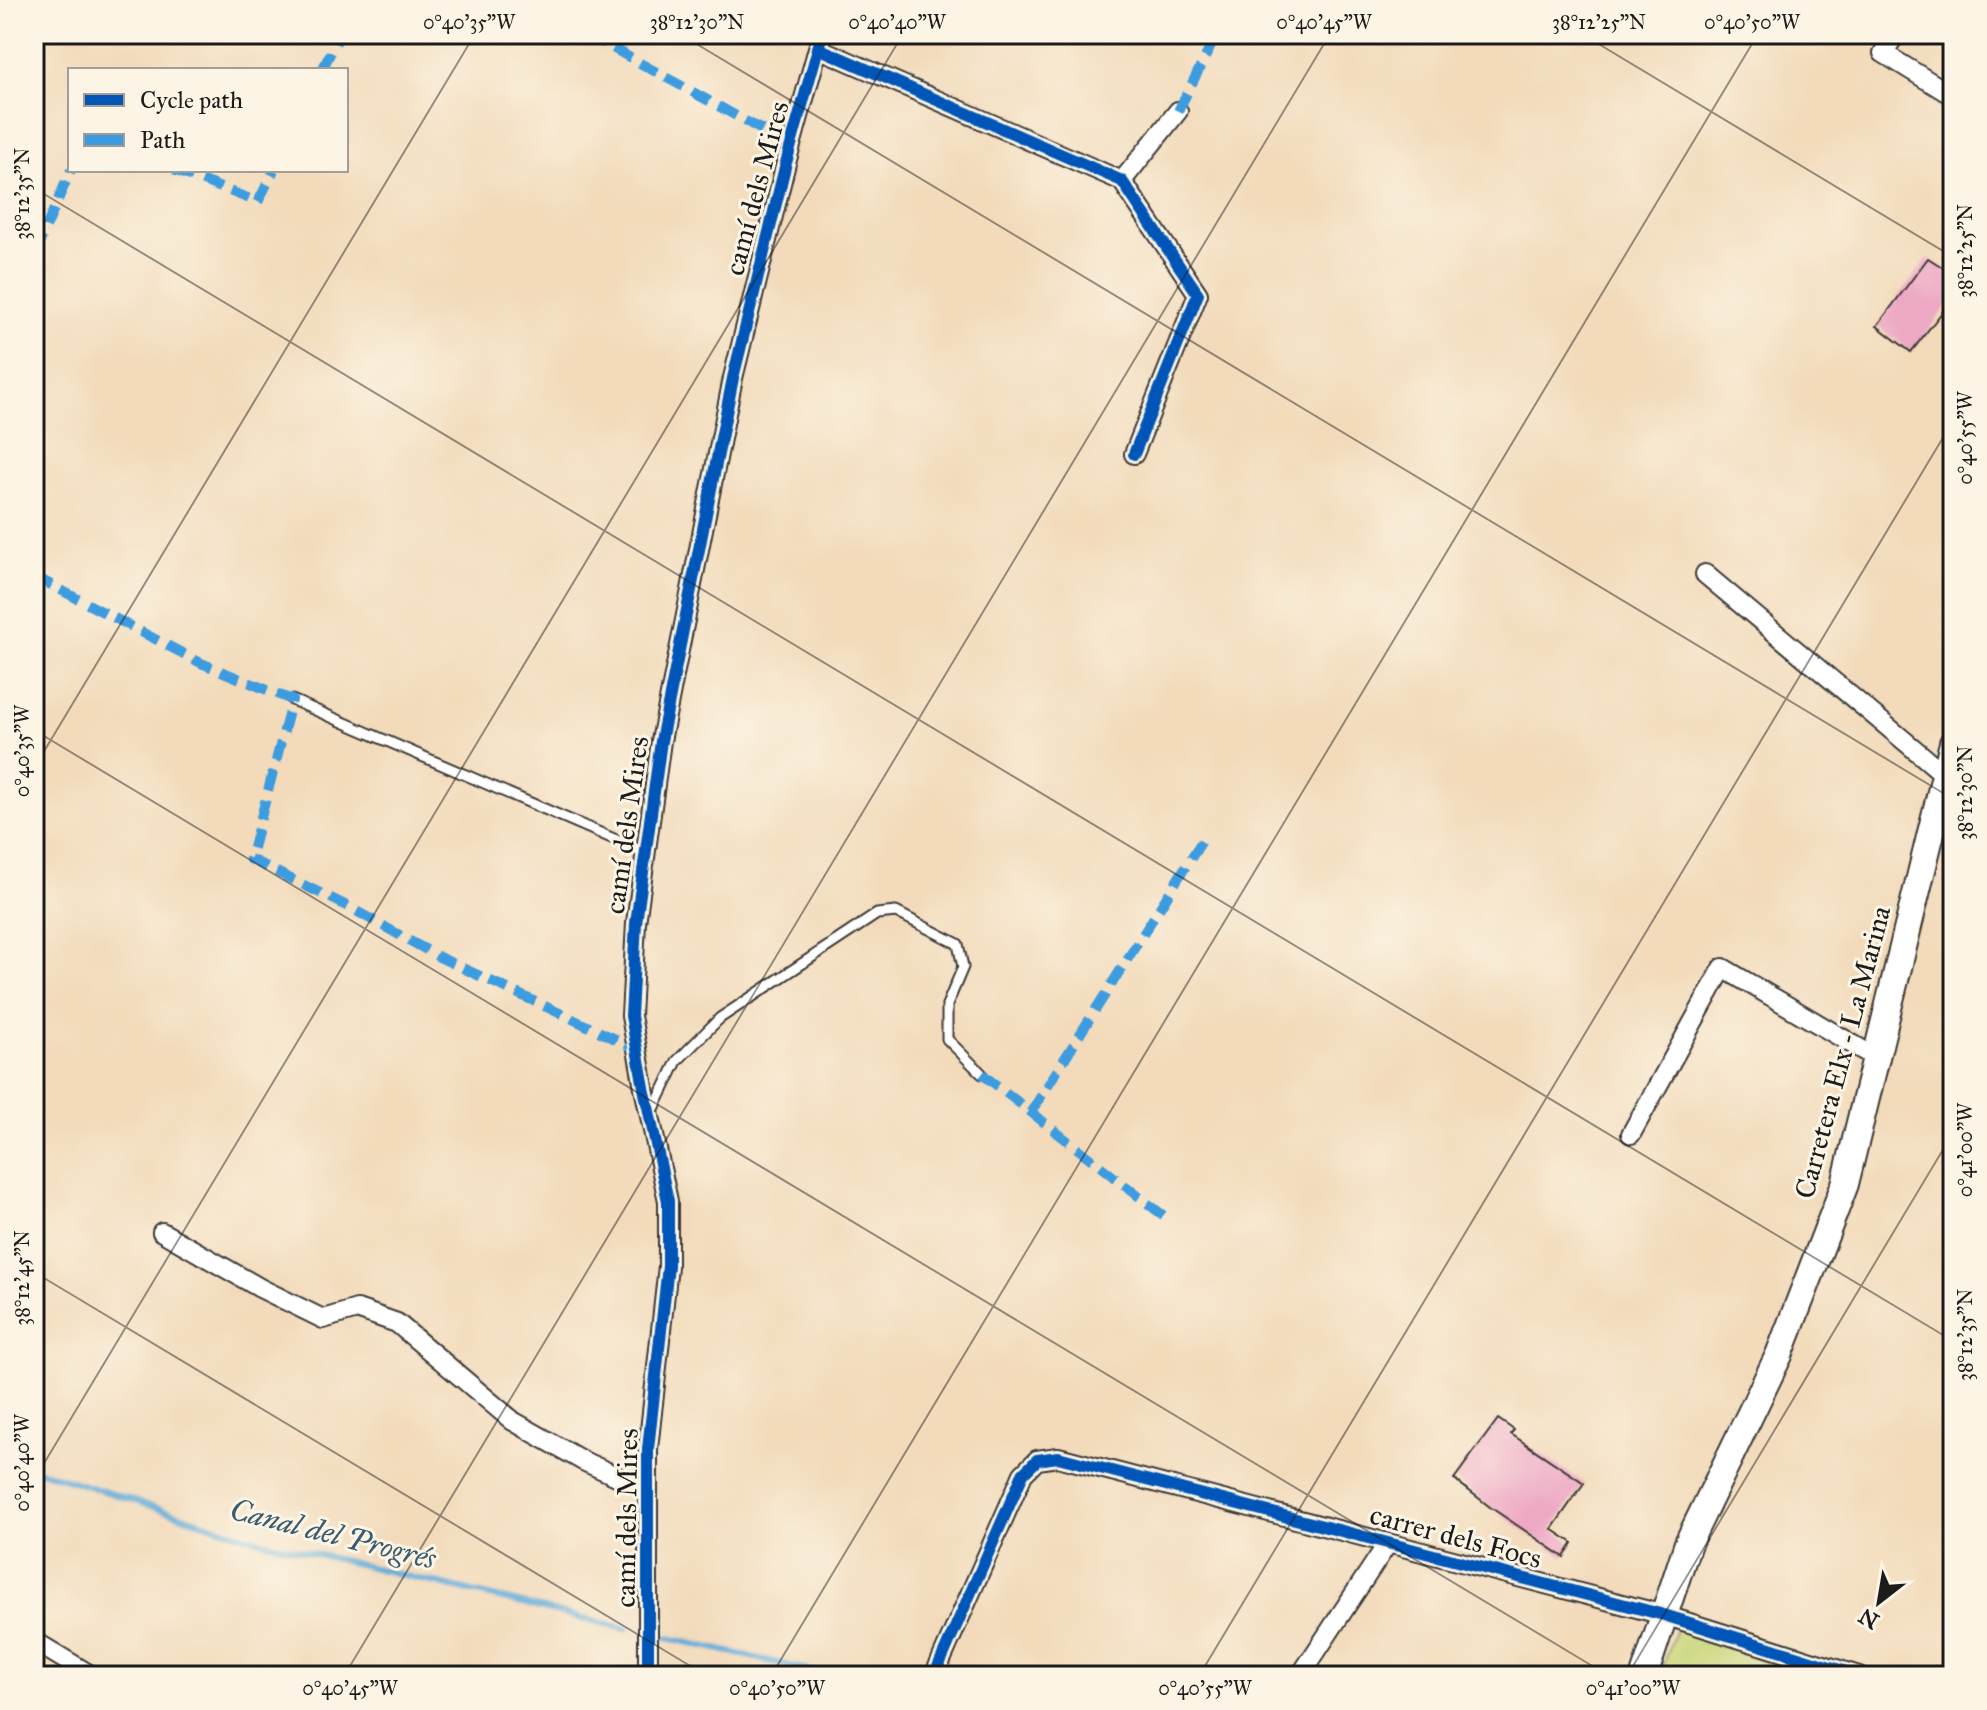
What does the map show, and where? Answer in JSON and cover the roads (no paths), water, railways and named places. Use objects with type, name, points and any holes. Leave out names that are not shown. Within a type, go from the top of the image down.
[{"type":"main road","name":"Carretera Elx - La Marina","points":[[1644,1676],[1688,1543],[1785,1341],[1845,1184],[1949,775],[1953,743]]},
{"type":"street","points":[[1896,34],[1883,53],[1953,96]]},
{"type":"street","points":[[820,41],[1122,181],[1198,294],[1134,454]]},
{"type":"street","name":"camí dels Mires","points":[[648,1676],[648,1449],[668,1253],[668,1201],[631,1016],[636,923],[661,741],[733,378],[786,163],[820,41]]},
{"type":"street","points":[[1122,181],[1178,111]]},
{"type":"street","points":[[1705,574],[1949,775]]},
{"type":"street","points":[[1631,1134],[1723,968],[1876,1058]]},
{"type":"street","points":[[162,1232],[260,1288],[323,1319],[357,1309],[397,1323],[513,1421],[583,1461],[648,1490]]},
{"type":"street","name":"carrer dels Focs","points":[[934,1676],[1023,1474],[1037,1460],[1058,1457],[1664,1615],[1859,1676]]},
{"type":"street","points":[[1300,1676],[1388,1543]]},
{"type":"street","points":[[34,1641],[92,1676]]},
{"type":"lane","points":[[292,700],[644,852]]},
{"type":"lane","points":[[650,1118],[677,1061],[720,1018],[877,914],[896,912],[958,944],[963,967],[947,1005],[947,1039],[982,1074]]},
{"type":"waterway","name":"Canal del Progrés","points":[[34,1469],[258,1540],[626,1629]]},
{"type":"waterway","name":"Canal del Progrés","points":[[655,1635],[808,1670]]}]
